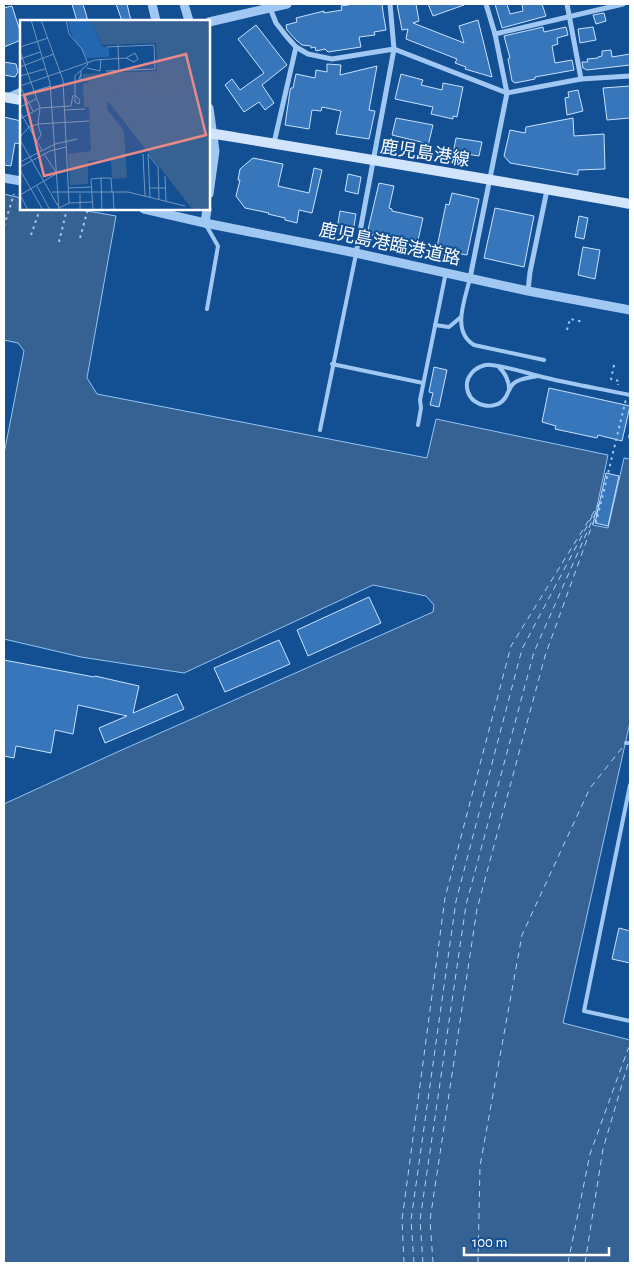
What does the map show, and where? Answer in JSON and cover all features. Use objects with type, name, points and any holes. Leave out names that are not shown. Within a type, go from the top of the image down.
[{"type":"main road","points":[[4,97],[20,100]]},
{"type":"main road","name":"鹿児島港線","points":[[211,133],[630,204]]},
{"type":"street","points":[[152,4],[156,20]]},
{"type":"street","points":[[184,4],[189,20]]},
{"type":"street","points":[[210,22],[287,4]]},
{"type":"street","points":[[356,253],[394,49],[390,4]]},
{"type":"street","points":[[470,278],[507,94],[495,34],[486,4]]},
{"type":"street","points":[[568,4],[581,80]]},
{"type":"street","points":[[495,34],[623,4]]},
{"type":"street","points":[[270,8],[276,23],[296,47],[308,54],[332,58],[394,49],[507,94],[581,80],[630,76]]},
{"type":"street","points":[[274,143],[296,47]]},
{"type":"street","points":[[4,97],[20,90]]},
{"type":"street","points":[[210,120],[215,151],[210,187]]},
{"type":"street","points":[[4,178],[20,181]]},
{"type":"street","points":[[528,290],[546,190]]},
{"type":"street","name":"鹿児島港臨港道路","points":[[153,210],[172,212],[205,223],[630,310]]},
{"type":"street","points":[[205,223],[207,210]]},
{"type":"lane","points":[[205,223],[218,246],[206,309]]},
{"type":"lane","points":[[320,430],[356,253]]},
{"type":"lane","points":[[418,425],[423,383],[446,272]]},
{"type":"lane","points":[[470,278],[461,317],[462,331],[469,342],[474,345],[544,360]]},
{"type":"lane","points":[[435,325],[449,327],[461,317]]},
{"type":"lane","points":[[332,364],[423,383]]},
{"type":"lane","points":[[499,367],[509,384],[505,399],[492,406],[484,406],[475,402],[467,390],[469,375],[475,370],[490,365],[629,395]]},
{"type":"lane","points":[[508,391],[513,384],[525,378],[538,376]]},
{"type":"lane","points":[[630,785],[584,1011],[630,1021]]},
{"type":"path","points":[[4,226],[14,194]]},
{"type":"path","points":[[31,235],[40,210]]},
{"type":"path","points":[[59,242],[67,210]]},
{"type":"path","points":[[80,238],[88,210]]},
{"type":"path","points":[[567,330],[570,319],[584,322]]},
{"type":"path","points":[[614,366],[611,379],[619,381]]},
{"type":"path","points":[[596,523],[620,421],[629,395]]},
{"type":"path","points":[[615,420],[620,421]]},
{"type":"water","points":[[4,194],[20,198],[20,210],[82,210],[116,216],[87,378],[97,394],[427,458],[436,419],[608,455],[593,525],[608,528],[624,458],[630,459],[630,722],[563,1023],[630,1040],[630,1263],[4,1263],[4,804],[433,612],[434,605],[426,596],[373,585],[184,673],[81,657],[4,639],[4,454],[24,351],[18,343],[4,340]]},
{"type":"building","points":[[72,4],[83,4],[88,20],[77,20]]},
{"type":"building","points":[[116,4],[127,4],[131,20],[122,20]]},
{"type":"building","points":[[382,4],[386,30],[374,32],[375,35],[359,37],[361,47],[328,52],[325,49],[316,51],[315,47],[311,48],[311,46],[302,45],[287,30],[286,25],[297,22],[296,18],[324,11],[324,13],[342,10],[341,6]]},
{"type":"building","points":[[397,4],[416,4],[419,21],[413,23],[464,43],[459,26],[478,20],[492,77],[465,69],[466,67],[455,63],[457,59],[406,39],[408,29],[402,30]]},
{"type":"building","points":[[428,4],[464,4],[464,5],[433,16]]},
{"type":"building","points":[[495,4],[507,4],[510,14],[523,11],[522,4],[542,4],[546,16],[502,28]]},
{"type":"building","points":[[12,6],[20,31],[20,40],[4,47],[4,8]]},
{"type":"building","points":[[604,13],[606,21],[596,24],[593,15]]},
{"type":"building","points":[[256,25],[287,65],[262,85],[274,103],[265,110],[259,102],[244,112],[225,85],[232,79],[240,90],[264,73],[238,39]]},
{"type":"building","points":[[543,27],[544,32],[566,27],[568,35],[557,38],[558,44],[552,46],[555,63],[572,60],[574,70],[535,77],[535,79],[515,83],[512,81],[508,59],[510,58],[504,36]]},
{"type":"building","points":[[593,27],[596,40],[580,43],[578,29]]},
{"type":"building","points":[[611,50],[612,57],[630,54],[630,65],[587,70],[583,68],[582,62],[588,62],[587,59],[602,56],[602,51]]},
{"type":"building","points":[[4,62],[16,64],[18,72],[15,77],[4,75]]},
{"type":"building","points":[[327,64],[341,65],[340,75],[377,66],[369,110],[375,111],[369,139],[336,134],[341,111],[322,107],[321,111],[312,110],[309,129],[285,125],[290,91],[293,88],[296,74],[315,78],[316,70],[327,72]]},
{"type":"building","points":[[401,74],[423,80],[421,85],[442,90],[443,83],[463,87],[457,117],[453,116],[453,119],[431,114],[433,107],[395,99]]},
{"type":"building","points":[[630,86],[630,118],[607,120],[603,88]]},
{"type":"building","points":[[578,90],[583,111],[567,115],[565,98],[569,97],[568,92]]},
{"type":"building","points":[[4,117],[20,121],[20,144],[15,143],[11,166],[4,165]]},
{"type":"building","points":[[396,118],[433,125],[427,150],[420,148],[421,142],[392,135]]},
{"type":"building","points":[[573,118],[574,136],[604,134],[605,169],[578,170],[578,175],[510,163],[504,156],[510,130],[525,133],[526,127]]},
{"type":"building","points":[[456,138],[482,142],[479,156],[453,154]]},
{"type":"building","points":[[253,158],[283,164],[278,186],[309,193],[314,168],[322,170],[312,213],[299,210],[297,223],[269,213],[245,208],[236,196],[240,180],[238,180],[240,169]]},
{"type":"building","points":[[348,174],[361,177],[358,194],[345,191]]},
{"type":"building","points":[[379,183],[394,186],[389,208],[392,211],[423,218],[417,245],[367,234]]},
{"type":"building","points":[[452,193],[479,199],[467,255],[440,250],[437,247],[446,204],[449,205]]},
{"type":"building","points":[[495,208],[534,216],[524,267],[484,258]]},
{"type":"building","points":[[340,211],[356,214],[353,232],[337,229]]},
{"type":"building","points":[[579,216],[588,218],[584,239],[575,237]]},
{"type":"building","points":[[583,247],[600,250],[595,279],[578,275]]},
{"type":"building","points":[[434,367],[447,370],[439,407],[430,405],[433,393],[429,392]]},
{"type":"building","points":[[549,388],[630,406],[622,441],[598,435],[597,438],[555,429],[556,426],[542,422]]},
{"type":"building","points":[[606,473],[619,476],[608,526],[595,523]]},
{"type":"building","points":[[369,597],[381,623],[308,656],[297,630]]},
{"type":"building","points":[[279,640],[290,664],[225,692],[214,668]]},
{"type":"building","points":[[4,660],[139,686],[133,713],[177,694],[184,709],[105,743],[99,728],[127,716],[78,705],[73,734],[55,730],[51,753],[16,746],[14,758],[4,756]]},
{"type":"building","points":[[619,928],[630,931],[630,963],[612,959]]},
{"type":"ferry route","points":[[404,1263],[402,1220],[445,898],[511,646],[600,502]]},
{"type":"ferry route","points":[[423,1263],[420,1220],[466,905],[534,652],[599,505]]},
{"type":"ferry route","points":[[433,1263],[430,1220],[477,909],[545,656],[598,509]]},
{"type":"ferry route","points":[[414,1263],[411,1220],[456,901],[522,649],[595,511]]},
{"type":"ferry route","points":[[478,1263],[480,1166],[522,935],[590,788],[626,743]]},
{"type":"ferry route","points":[[568,1263],[590,1154],[630,1046]]},
{"type":"ferry route","points":[[585,1263],[603,1149],[630,1057]]}]
